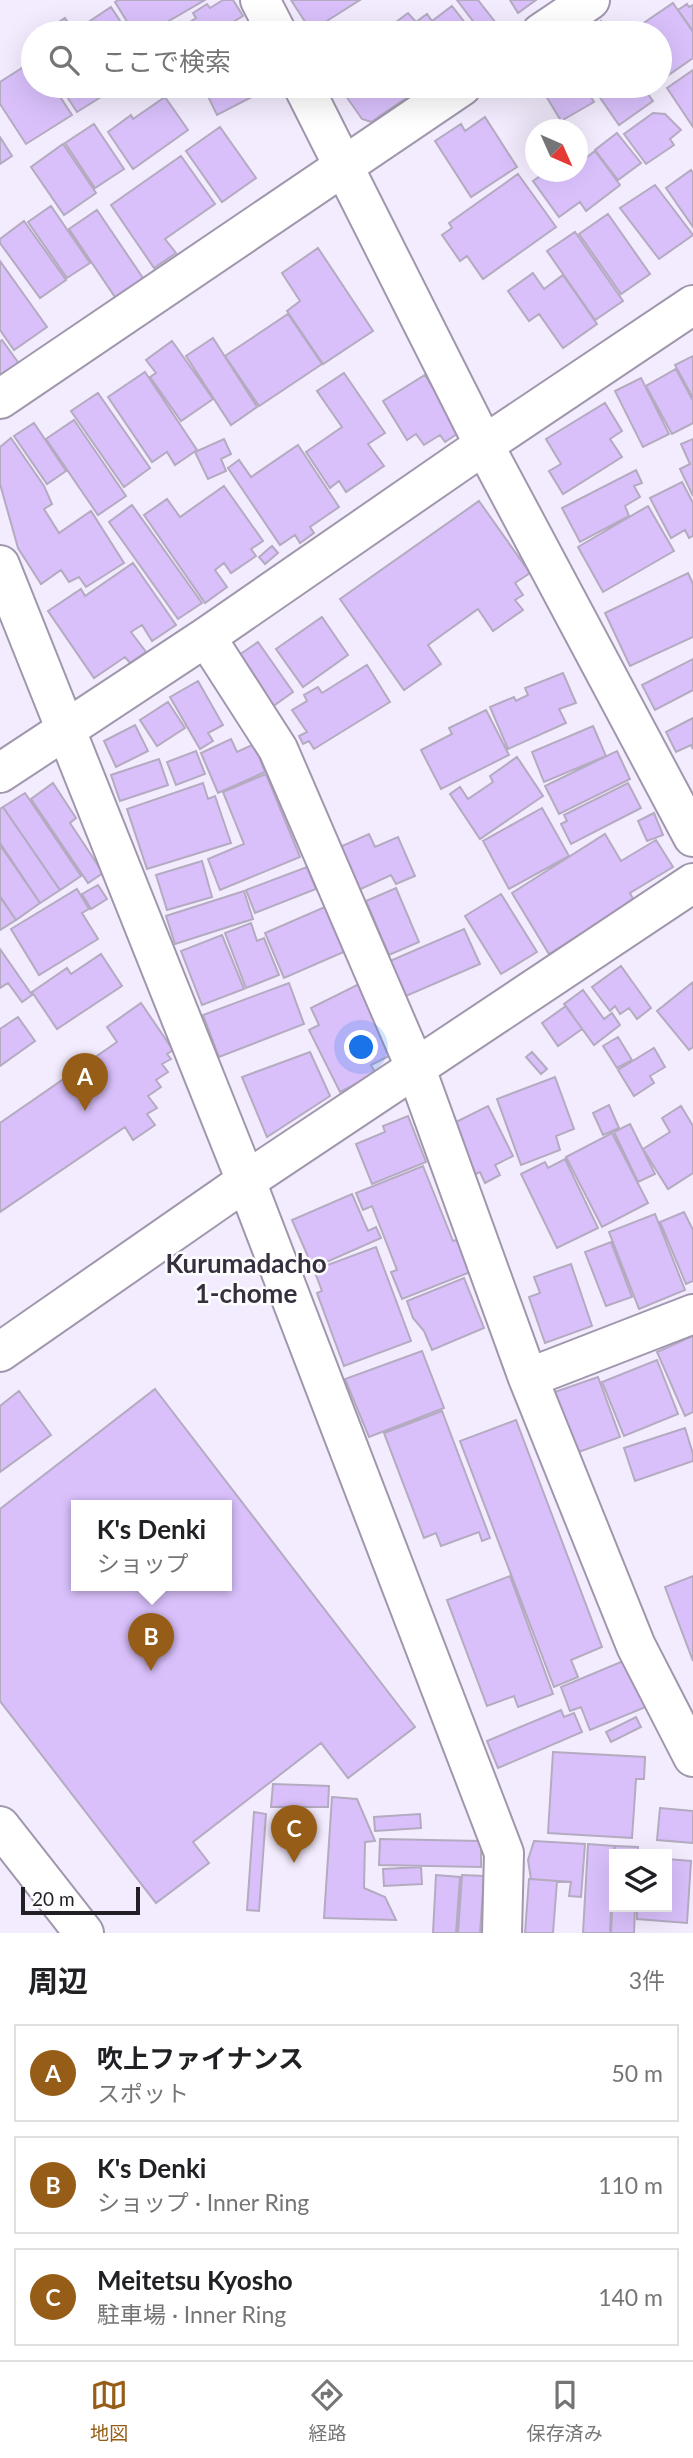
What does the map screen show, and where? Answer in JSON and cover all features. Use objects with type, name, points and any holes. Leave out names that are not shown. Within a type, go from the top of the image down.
[{"type":"street","points":[[260,0],[271,21]]},
{"type":"street","points":[[559,21],[590,0]]},
{"type":"street","points":[[309,98],[484,445],[693,837]]},
{"type":"street","points":[[0,399],[444,98]]},
{"type":"street","points":[[0,773],[693,305]]},
{"type":"street","points":[[0,565],[246,1181],[504,1853],[502,1933]]},
{"type":"street","points":[[206,636],[278,749],[416,1069],[528,1378],[636,1646],[693,1757]]},
{"type":"street","points":[[0,1352],[246,1181],[693,883]]},
{"type":"street","points":[[528,1378],[693,1314]]},
{"type":"street","points":[[0,1826],[84,1933]]},
{"type":"building","points":[[205,0],[169,21],[127,21],[115,2]]},
{"type":"building","points":[[223,0],[233,0],[243,16],[235,21],[191,21],[196,18],[193,13],[207,4],[210,8]]},
{"type":"building","points":[[291,0],[360,0],[327,21],[305,21]]},
{"type":"building","points":[[457,0],[478,0],[494,21],[473,21]]},
{"type":"building","points":[[510,0],[536,0],[518,13]]},
{"type":"building","points":[[673,3],[693,32],[693,58],[672,73],[672,21],[647,21]]},
{"type":"building","points":[[687,4],[689,7],[693,5],[693,31],[678,10]]},
{"type":"building","points":[[452,6],[464,21],[432,21]]},
{"type":"building","points":[[111,7],[120,21],[90,21]]},
{"type":"building","points":[[408,13],[415,21],[397,21]]},
{"type":"building","points":[[427,14],[432,21],[417,21]]},
{"type":"building","points":[[21,69],[21,98],[61,98],[72,115],[26,144],[0,104],[0,82]]},
{"type":"building","points":[[693,70],[693,127],[672,96],[672,85]]},
{"type":"building","points":[[68,98],[99,98],[77,112]]},
{"type":"building","points":[[166,98],[188,130],[133,169],[108,132],[131,115],[133,119]]},
{"type":"building","points":[[209,98],[250,98],[217,115]]},
{"type":"building","points":[[347,98],[406,98],[371,122],[362,119]]},
{"type":"building","points":[[547,98],[592,98],[594,102],[560,119]]},
{"type":"building","points":[[600,98],[651,98],[653,101],[619,125]]},
{"type":"building","points":[[653,113],[665,114],[681,130],[670,139],[674,145],[646,164],[624,134]]},
{"type":"building","points":[[485,117],[517,167],[471,197],[435,141],[461,124],[465,131]]},
{"type":"building","points":[[94,124],[124,169],[95,188],[65,143]]},
{"type":"building","points":[[220,127],[256,178],[222,202],[186,151]]},
{"type":"building","points":[[617,133],[641,163],[618,180],[595,150]]},
{"type":"building","points":[[0,137],[12,156],[0,164]]},
{"type":"building","points":[[63,144],[96,193],[64,215],[31,167]]},
{"type":"building","points":[[595,151],[620,185],[586,211],[580,202],[559,217],[534,182],[588,182],[588,156]]},
{"type":"building","points":[[181,156],[215,204],[165,239],[176,253],[154,268],[111,205]]},
{"type":"building","points":[[691,170],[693,173],[693,227],[666,188]]},
{"type":"building","points":[[518,174],[556,227],[483,279],[467,256],[460,261],[442,235],[452,228],[449,223]]},
{"type":"building","points":[[655,185],[693,235],[659,259],[620,208]]},
{"type":"building","points":[[51,206],[90,263],[67,278],[28,222]]},
{"type":"building","points":[[97,210],[145,281],[117,300],[69,229]]},
{"type":"building","points":[[608,214],[650,274],[621,294],[579,234]]},
{"type":"building","points":[[24,221],[66,280],[40,298],[0,243],[0,239]]},
{"type":"building","points":[[575,232],[623,301],[595,320],[547,251]]},
{"type":"building","points":[[318,248],[373,331],[323,364],[287,311],[300,301],[282,273]]},
{"type":"building","points":[[0,261],[47,327],[14,350],[0,330]]},
{"type":"building","points":[[533,273],[544,289],[563,275],[597,324],[563,348],[539,314],[529,321],[508,291]]},
{"type":"building","points":[[288,314],[322,364],[259,406],[225,356]]},
{"type":"building","points":[[213,338],[257,407],[231,425],[186,356]]},
{"type":"building","points":[[2,340],[20,365],[0,379],[0,341]]},
{"type":"building","points":[[172,341],[213,399],[181,421],[150,377],[156,373],[146,360]]},
{"type":"building","points":[[693,356],[693,398],[675,365]]},
{"type":"building","points":[[676,369],[693,401],[693,423],[672,434],[646,386]]},
{"type":"building","points":[[145,372],[197,450],[175,465],[167,452],[152,462],[108,397]]},
{"type":"building","points":[[344,373],[385,433],[368,444],[384,466],[346,492],[339,481],[330,488],[306,452],[342,427],[317,391]]},
{"type":"building","points":[[425,375],[460,432],[445,442],[440,435],[424,445],[416,434],[407,440],[383,401]]},
{"type":"building","points":[[641,378],[669,434],[643,447],[615,391]]},
{"type":"building","points":[[98,393],[150,468],[124,487],[71,411]]},
{"type":"building","points":[[605,403],[622,431],[610,439],[622,457],[563,494],[549,471],[561,464],[546,439]]},
{"type":"building","points":[[74,420],[126,496],[98,515],[46,439]]},
{"type":"building","points":[[34,423],[66,471],[47,484],[14,436]]},
{"type":"building","points":[[11,438],[44,486],[52,504],[44,509],[59,533],[91,511],[124,563],[86,587],[79,577],[69,582],[61,570],[41,584],[18,548],[0,484],[0,447]]},
{"type":"building","points":[[224,439],[231,454],[221,459],[226,471],[208,479],[195,452]]},
{"type":"building","points":[[693,439],[693,496],[680,469],[690,464],[681,444]]},
{"type":"building","points":[[298,445],[339,507],[310,527],[314,533],[300,543],[295,535],[280,545],[228,468],[239,460],[251,477]]},
{"type":"building","points":[[636,470],[642,483],[634,486],[640,497],[625,506],[629,516],[580,542],[562,508]]},
{"type":"building","points":[[682,482],[693,503],[693,536],[689,538],[685,530],[671,538],[650,498]]},
{"type":"building","points":[[224,486],[263,541],[251,549],[256,556],[231,573],[224,563],[215,570],[227,587],[205,603],[144,515],[167,499],[180,517]]},
{"type":"building","points":[[479,501],[530,573],[515,583],[523,595],[515,600],[523,610],[493,631],[478,609],[428,645],[441,664],[404,690],[340,599]]},
{"type":"building","points":[[132,505],[202,603],[178,619],[109,522]]},
{"type":"building","points":[[648,506],[674,551],[603,592],[578,547]]},
{"type":"building","points":[[272,546],[278,553],[265,564],[259,557]]},
{"type":"building","points":[[133,563],[176,625],[152,641],[142,625],[131,632],[146,652],[130,663],[125,657],[94,678],[48,611],[81,589],[85,596]]},
{"type":"building","points":[[688,573],[693,584],[693,637],[630,666],[605,613]]},
{"type":"building","points":[[322,617],[348,655],[303,687],[276,649]]},
{"type":"building","points":[[258,642],[293,692],[265,712],[239,655]]},
{"type":"building","points":[[693,659],[693,690],[655,710],[642,685]]},
{"type":"building","points":[[367,665],[390,702],[314,749],[309,741],[303,744],[299,736],[307,732],[292,710],[307,701],[304,695],[318,687],[322,693]]},
{"type":"building","points":[[563,673],[576,703],[559,709],[566,723],[508,749],[490,707],[514,697],[516,701],[528,695],[525,688]]},
{"type":"building","points":[[198,681],[223,725],[208,733],[213,741],[200,749],[170,697]]},
{"type":"building","points":[[168,702],[185,728],[157,746],[140,720]]},
{"type":"building","points":[[486,710],[509,755],[441,789],[421,750],[452,734],[449,728]]},
{"type":"building","points":[[693,718],[693,749],[691,745],[676,752],[666,732]]},
{"type":"building","points":[[135,725],[148,751],[116,767],[104,741]]},
{"type":"building","points":[[593,726],[606,756],[544,782],[532,752]]},
{"type":"building","points":[[231,739],[237,752],[254,744],[265,772],[218,793],[201,753]]},
{"type":"building","points":[[196,751],[205,774],[176,785],[167,762]]},
{"type":"building","points":[[617,751],[630,779],[559,814],[545,786]]},
{"type":"building","points":[[517,757],[543,796],[480,839],[450,794],[460,787],[468,799],[493,782],[490,776]]},
{"type":"building","points":[[159,759],[168,785],[120,801],[111,775]]},
{"type":"building","points":[[266,774],[300,857],[220,890],[208,859],[244,844],[223,792]]},
{"type":"building","points":[[53,783],[76,818],[70,823],[103,873],[88,883],[31,799]]},
{"type":"building","points":[[203,783],[208,799],[215,796],[231,843],[147,869],[127,809]]},
{"type":"building","points":[[628,783],[641,808],[571,844],[561,824],[567,821],[564,815]]},
{"type":"building","points":[[25,793],[81,876],[60,890],[3,807]]},
{"type":"building","points":[[3,807],[60,890],[40,903],[0,843],[0,809]]},
{"type":"building","points":[[542,808],[569,856],[509,889],[483,841]]},
{"type":"building","points":[[654,813],[663,835],[647,841],[638,821]]},
{"type":"building","points":[[369,834],[375,847],[398,837],[415,876],[396,884],[391,875],[350,894],[331,851]]},
{"type":"building","points":[[605,834],[621,861],[656,840],[673,867],[630,893],[634,901],[549,954],[512,893]]},
{"type":"building","points":[[0,845],[40,903],[16,920],[0,896]]},
{"type":"building","points":[[202,861],[212,897],[167,910],[156,875]]},
{"type":"building","points":[[307,867],[316,889],[255,913],[246,890]]},
{"type":"building","points":[[98,885],[107,899],[91,909],[82,894]]},
{"type":"building","points":[[396,888],[419,942],[389,955],[366,901]]},
{"type":"building","points":[[77,889],[89,909],[82,913],[98,939],[39,975],[11,929]]},
{"type":"building","points":[[244,891],[253,919],[175,944],[166,916]]},
{"type":"building","points":[[501,894],[537,952],[501,974],[465,916]]},
{"type":"building","points":[[0,897],[16,920],[0,930]]},
{"type":"building","points":[[327,906],[346,951],[284,978],[265,933]]},
{"type":"building","points":[[251,923],[257,941],[264,938],[279,975],[246,988],[225,933]]},
{"type":"building","points":[[464,929],[480,964],[399,999],[383,964]]},
{"type":"building","points":[[222,935],[244,989],[202,1005],[181,951]]},
{"type":"building","points":[[0,949],[32,995],[22,1002],[8,983],[0,988]]},
{"type":"building","points":[[101,954],[122,986],[57,1029],[32,992],[67,968],[71,974]]},
{"type":"building","points":[[621,966],[651,1008],[637,1019],[629,1008],[620,1014],[615,1006],[610,1011],[592,987]]},
{"type":"building","points":[[693,982],[693,1047],[689,1050],[657,1011]]},
{"type":"building","points":[[289,983],[304,1024],[219,1057],[203,1015]]},
{"type":"building","points":[[359,984],[393,1054],[371,1065],[376,1074],[340,1092],[309,1030],[319,1025],[311,1008]]},
{"type":"building","points":[[583,990],[604,1019],[612,1013],[620,1025],[594,1045],[564,1004]]},
{"type":"building","points":[[141,1003],[173,1050],[167,1054],[171,1059],[162,1064],[168,1072],[156,1080],[161,1087],[148,1096],[157,1108],[147,1114],[155,1125],[133,1140],[125,1127],[0,1212],[0,1123],[117,1042],[107,1027]]},
{"type":"building","points":[[566,1006],[582,1029],[558,1046],[542,1023]]},
{"type":"building","points":[[18,1017],[35,1041],[0,1066],[0,1029]]},
{"type":"building","points":[[618,1037],[632,1060],[617,1068],[603,1046]]},
{"type":"building","points":[[654,1048],[665,1067],[650,1076],[654,1083],[634,1096],[618,1070]]},
{"type":"building","points":[[310,1052],[330,1096],[267,1137],[242,1077]]},
{"type":"building","points":[[532,1052],[547,1069],[541,1074],[526,1057]]},
{"type":"building","points":[[555,1077],[574,1129],[556,1136],[560,1150],[521,1165],[497,1099]]},
{"type":"building","points":[[609,1105],[619,1128],[603,1135],[593,1113]]},
{"type":"building","points":[[488,1106],[513,1156],[495,1165],[500,1175],[485,1183],[480,1172],[469,1177],[444,1128]]},
{"type":"building","points":[[681,1106],[693,1126],[693,1173],[668,1189],[643,1149],[670,1132],[662,1118]]},
{"type":"building","points":[[408,1116],[426,1162],[372,1184],[356,1144],[385,1132],[383,1126]]},
{"type":"building","points":[[630,1124],[655,1174],[638,1182],[614,1132]]},
{"type":"building","points":[[612,1133],[648,1203],[602,1227],[566,1157]]},
{"type":"building","points":[[565,1159],[598,1228],[557,1248],[521,1174],[545,1162],[548,1168]]},
{"type":"building","points":[[423,1166],[453,1241],[460,1239],[473,1271],[402,1299],[391,1272],[397,1270],[372,1206],[363,1210],[356,1193]]},
{"type":"building","points":[[352,1194],[368,1231],[376,1227],[381,1238],[313,1268],[292,1220]]},
{"type":"building","points":[[684,1212],[693,1230],[693,1281],[686,1284],[660,1222]]},
{"type":"building","points":[[655,1214],[685,1290],[639,1309],[609,1232]]},
{"type":"building","points":[[611,1242],[632,1297],[606,1306],[585,1252]]},
{"type":"building","points":[[376,1247],[411,1341],[344,1366],[317,1293],[322,1291],[314,1270]]},
{"type":"building","points":[[571,1264],[592,1326],[545,1343],[529,1297],[540,1293],[534,1277]]},
{"type":"building","points":[[464,1278],[484,1328],[432,1350],[424,1331],[413,1318],[407,1301]]},
{"type":"building","points":[[693,1336],[693,1412],[685,1416],[657,1352]]},
{"type":"building","points":[[422,1351],[444,1408],[369,1437],[345,1379]]},
{"type":"building","points":[[657,1360],[678,1414],[624,1436],[602,1382]]},
{"type":"building","points":[[598,1377],[620,1437],[565,1457],[543,1396]]},
{"type":"building","points":[[155,1389],[415,1727],[348,1778],[321,1743],[193,1842],[209,1863],[156,1903],[0,1701],[0,1509]]},
{"type":"building","points":[[19,1391],[51,1435],[0,1472],[0,1406]]},
{"type":"building","points":[[442,1411],[490,1538],[482,1541],[479,1532],[441,1546],[436,1533],[424,1538],[384,1433]]},
{"type":"building","points":[[516,1420],[602,1647],[571,1660],[578,1677],[554,1687],[460,1441]]},
{"type":"building","points":[[685,1428],[693,1461],[635,1481],[624,1448]]},
{"type":"building","points":[[510,1576],[553,1694],[518,1707],[514,1696],[487,1706],[447,1600]]},
{"type":"building","points":[[693,1576],[693,1661],[665,1587]]},
{"type":"building","points":[[628,1659],[648,1706],[590,1730],[581,1707],[570,1711],[561,1687]]},
{"type":"building","points":[[561,1710],[564,1717],[574,1713],[582,1732],[498,1768],[487,1741]]},
{"type":"building","points":[[636,1717],[641,1727],[611,1742],[606,1732]]},
{"type":"building","points":[[553,1752],[645,1757],[644,1779],[636,1779],[632,1838],[548,1833]]},
{"type":"building","points":[[273,1784],[329,1786],[328,1807],[271,1807]]},
{"type":"building","points":[[332,1797],[357,1799],[375,1841],[365,1842],[364,1888],[385,1897],[396,1920],[324,1918]]},
{"type":"building","points":[[660,1808],[693,1811],[693,1843],[657,1840]]},
{"type":"building","points":[[254,1812],[266,1814],[259,1911],[247,1910]]},
{"type":"building","points":[[420,1814],[421,1828],[375,1831],[374,1817]]},
{"type":"building","points":[[380,1839],[481,1841],[481,1867],[379,1865]]},
{"type":"building","points":[[534,1841],[585,1844],[581,1897],[569,1896],[571,1882],[531,1879],[528,1860]]},
{"type":"building","points":[[588,1844],[614,1846],[614,1849],[609,1849],[610,1933],[583,1933]]},
{"type":"building","points":[[615,1846],[638,1847],[638,1849],[615,1849]]},
{"type":"building","points":[[672,1859],[691,1861],[687,1923],[637,1919],[637,1912],[672,1912]]},
{"type":"building","points":[[421,1867],[422,1884],[384,1886],[383,1869]]},
{"type":"building","points":[[436,1875],[460,1877],[456,1933],[433,1933]]},
{"type":"building","points":[[462,1875],[484,1876],[480,1933],[458,1933]]},
{"type":"building","points":[[529,1879],[557,1881],[553,1933],[525,1933]]},
{"type":"building","points":[[612,1912],[635,1912],[634,1933],[611,1933]]},
{"type":"place","name":"吹上ファイナンス","points":[[85,1111]]},
{"type":"place","name":"K's Denki","points":[[151,1671]]},
{"type":"place","name":"Meitetsu Kyosho","points":[[294,1863]]},
{"type":"district","name":"Kurumadacho 1-chome","points":[[246,1279]]}]
